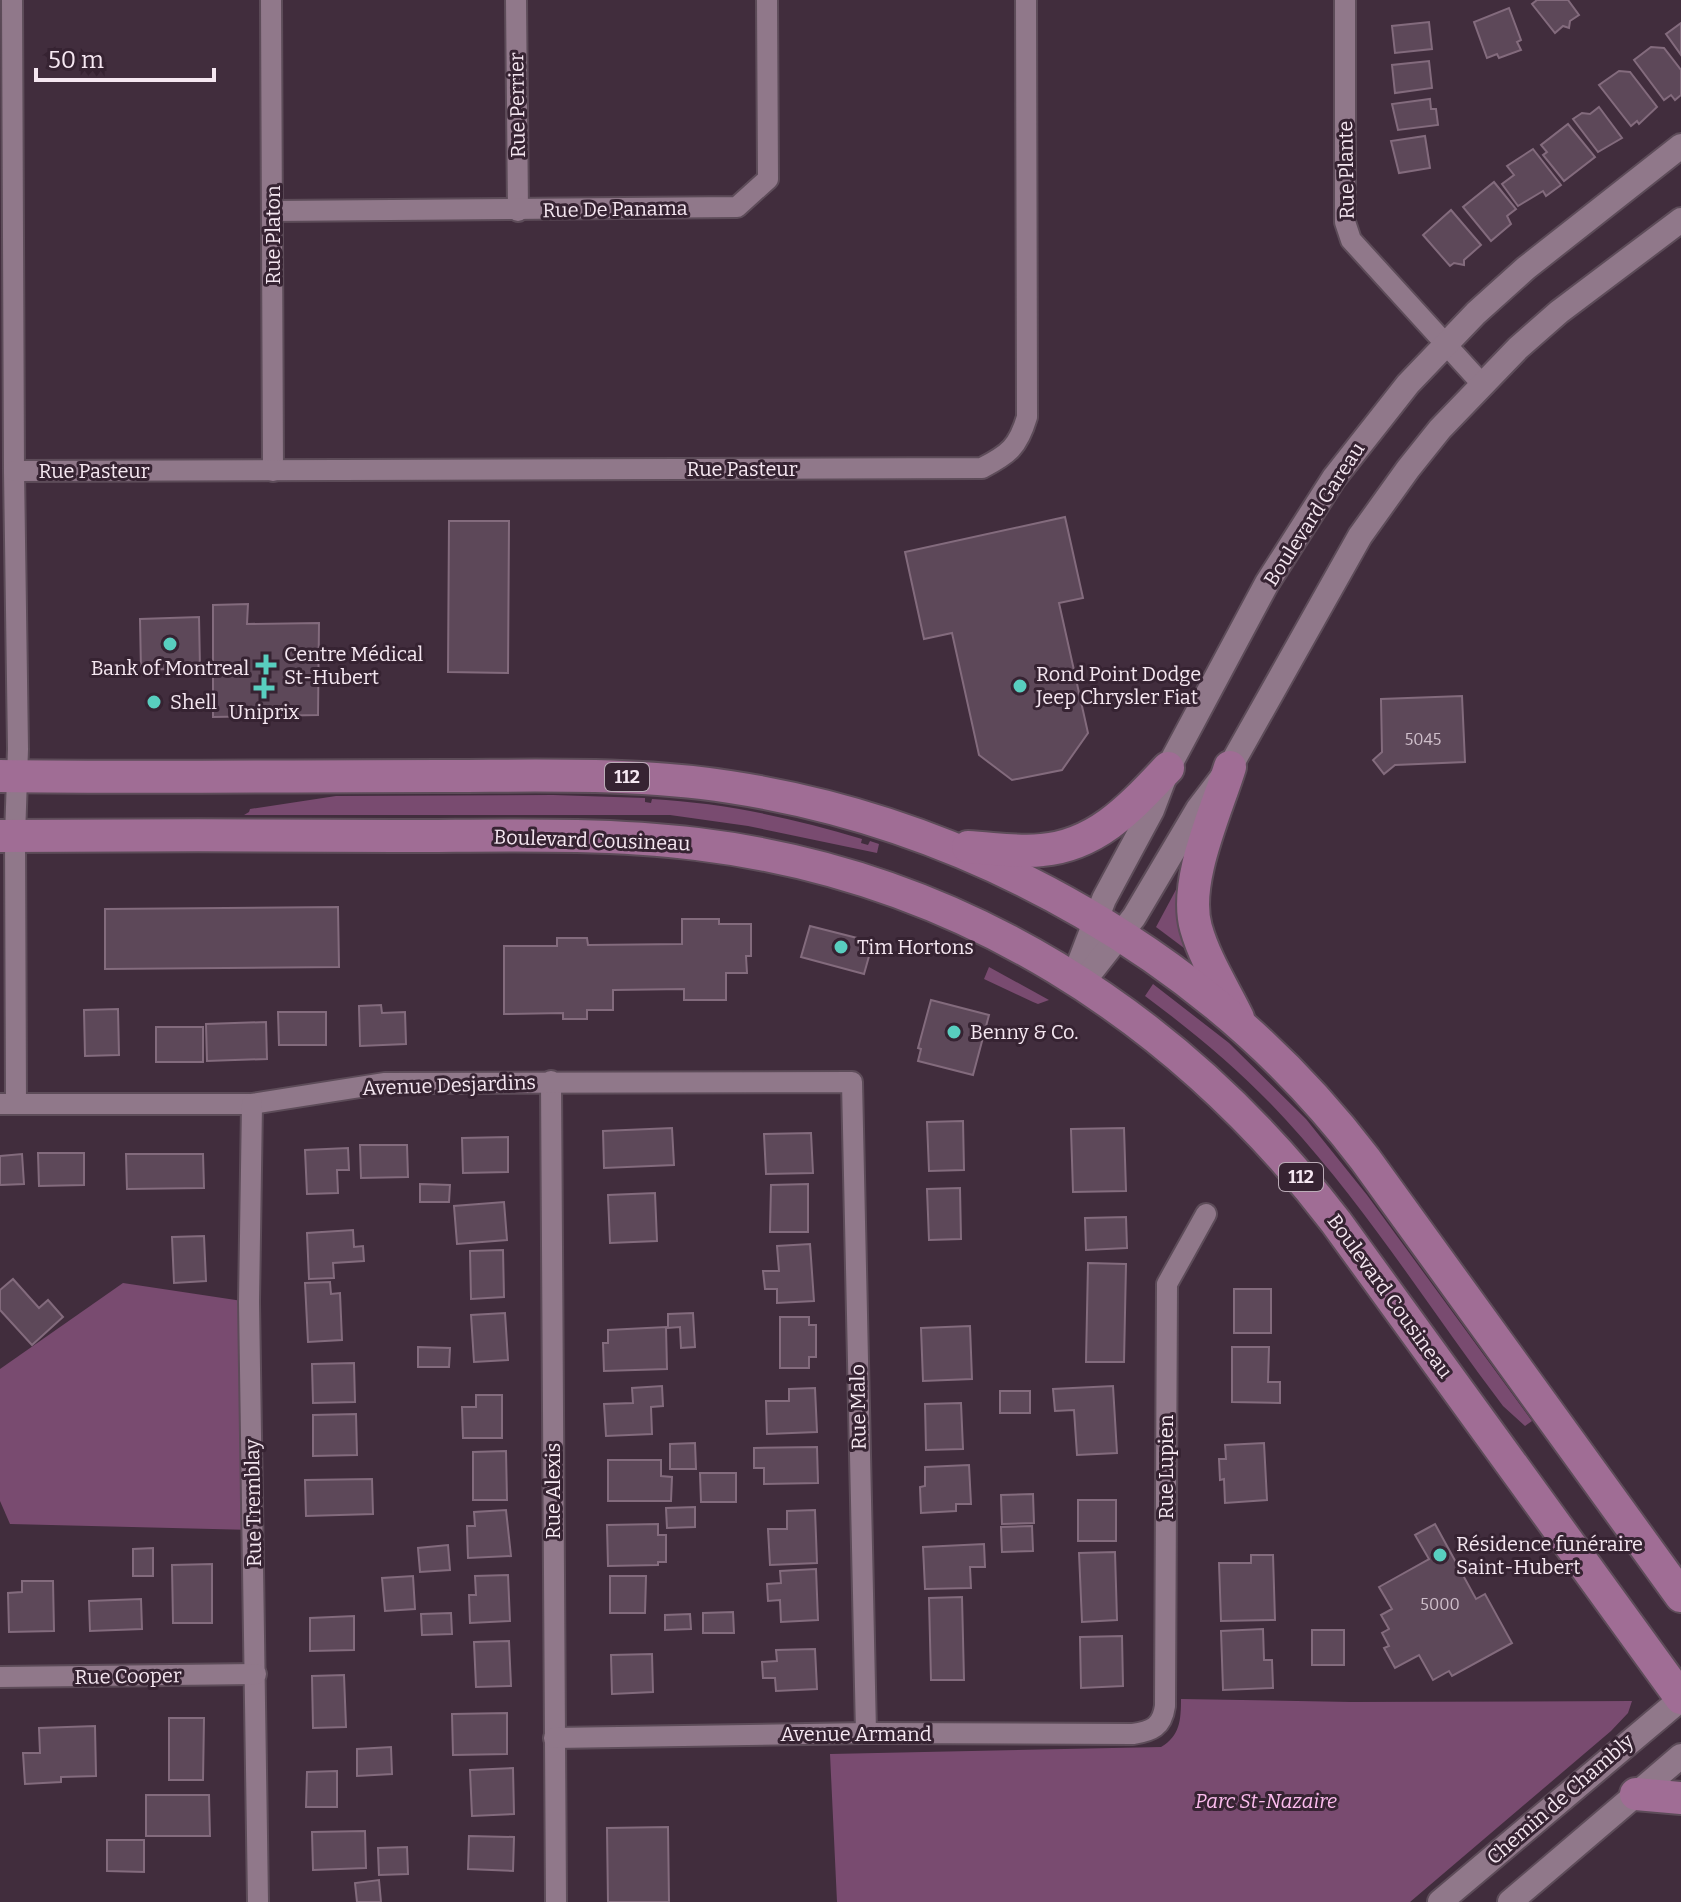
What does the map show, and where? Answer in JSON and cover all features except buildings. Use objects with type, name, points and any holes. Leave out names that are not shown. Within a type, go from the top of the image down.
[{"type":"main road","points":[[1230,767],[1200,861],[1194,893],[1194,917],[1205,952],[1243,1028]]},
{"type":"main road","points":[[947,847],[1042,850],[1079,841],[1117,820],[1168,768]]},
{"type":"main road","name":"112","points":[[9,776],[575,776],[661,779],[778,796],[848,813],[947,847],[1011,875],[1108,928],[1175,972],[1243,1028],[1318,1102],[1355,1145],[1681,1596]]},
{"type":"main road","name":"Boulevard Cousineau","points":[[7,836],[606,837],[702,845],[826,870],[875,885],[979,927],[1078,980],[1149,1030],[1231,1102],[1296,1171],[1681,1698]]},
{"type":"main road","points":[[1636,1794],[1681,1798]]},
{"type":"street","points":[[8,1104],[7,836],[14,471],[7,179],[12,0]]},
{"type":"street","name":"Rue Platon","points":[[271,0],[273,471]]},
{"type":"street","name":"Rue Perrier","points":[[516,0],[518,211]]},
{"type":"street","name":"Rue De Panama","points":[[273,211],[737,207],[768,179],[767,0]]},
{"type":"street","name":"Rue Pasteur","points":[[14,471],[982,468],[1007,456],[1021,436],[1027,417],[1026,0]]},
{"type":"street","name":"Rue Plante","points":[[1345,0],[1345,222],[1351,240],[1482,384]]},
{"type":"street","name":"Boulevard Gareau","points":[[1108,928],[1104,899],[1152,810],[1168,768],[1267,583],[1320,498],[1390,405],[1476,313],[1526,268],[1681,146]]},
{"type":"street","name":"Boulevard Gareau","points":[[1078,980],[1108,928],[1134,917],[1198,809],[1230,767],[1360,536],[1416,459],[1482,384],[1559,312],[1681,220]]},
{"type":"street","name":"Rue Alexis","points":[[551,1081],[556,1902]]},
{"type":"street","name":"Avenue Desjardins","points":[[8,1104],[252,1104],[385,1083],[852,1082]]},
{"type":"street","name":"Rue Malo","points":[[852,1082],[866,1733]]},
{"type":"street","name":"Rue Tremblay","points":[[252,1104],[249,1302],[258,1902]]},
{"type":"street","name":"Rue Lupien","points":[[1157,1727],[1164,1718],[1165,1706],[1167,1284],[1206,1214]]},
{"type":"street","name":"Rue Cooper","points":[[0,1677],[256,1674]]},
{"type":"street","name":"Chemin de Chambly","points":[[1440,1902],[1681,1698]]},
{"type":"street","name":"Avenue Armand","points":[[554,1738],[866,1733],[1133,1734],[1157,1727]]},
{"type":"street","points":[[1510,1902],[1681,1756]]},
{"type":"green space","points":[[553,795],[645,798],[645,802],[651,803],[652,799],[732,808],[836,831],[862,839],[861,843],[868,845],[870,841],[879,844],[877,853],[748,826],[670,815],[244,815],[250,809],[336,796]]},
{"type":"green space","points":[[1178,886],[1183,888],[1192,954],[1156,927]]},
{"type":"green space","points":[[989,967],[1049,1000],[1038,1004],[984,979]]},
{"type":"green space","points":[[1153,984],[1229,1043],[1306,1119],[1367,1195],[1532,1421],[1525,1426],[1503,1406],[1344,1188],[1286,1120],[1218,1055],[1145,996]]},
{"type":"green space","points":[[123,1283],[249,1302],[253,1530],[10,1524],[0,1501],[0,1369]]},
{"type":"green space","name":"Parc St-Nazaire","points":[[1181,1699],[1632,1701],[1628,1713],[1611,1731],[1410,1902],[837,1902],[830,1754],[1161,1747],[1172,1738],[1178,1727]]},
{"type":"place","name":"Bank of Montreal","points":[[170,644]]},
{"type":"place","name":"Centre Médical St-Hubert","points":[[266,665]]},
{"type":"place","name":"Rond Point Dodge Jeep Chrysler Fiat","points":[[1020,686]]},
{"type":"place","name":"Uniprix","points":[[264,688]]},
{"type":"place","name":"Shell","points":[[154,702]]},
{"type":"place","name":"Tim Hortons","points":[[841,947]]},
{"type":"place","name":"Benny & Co.","points":[[954,1032]]},
{"type":"place","name":"Résidence funéraire Saint-Hubert","points":[[1440,1555]]}]
